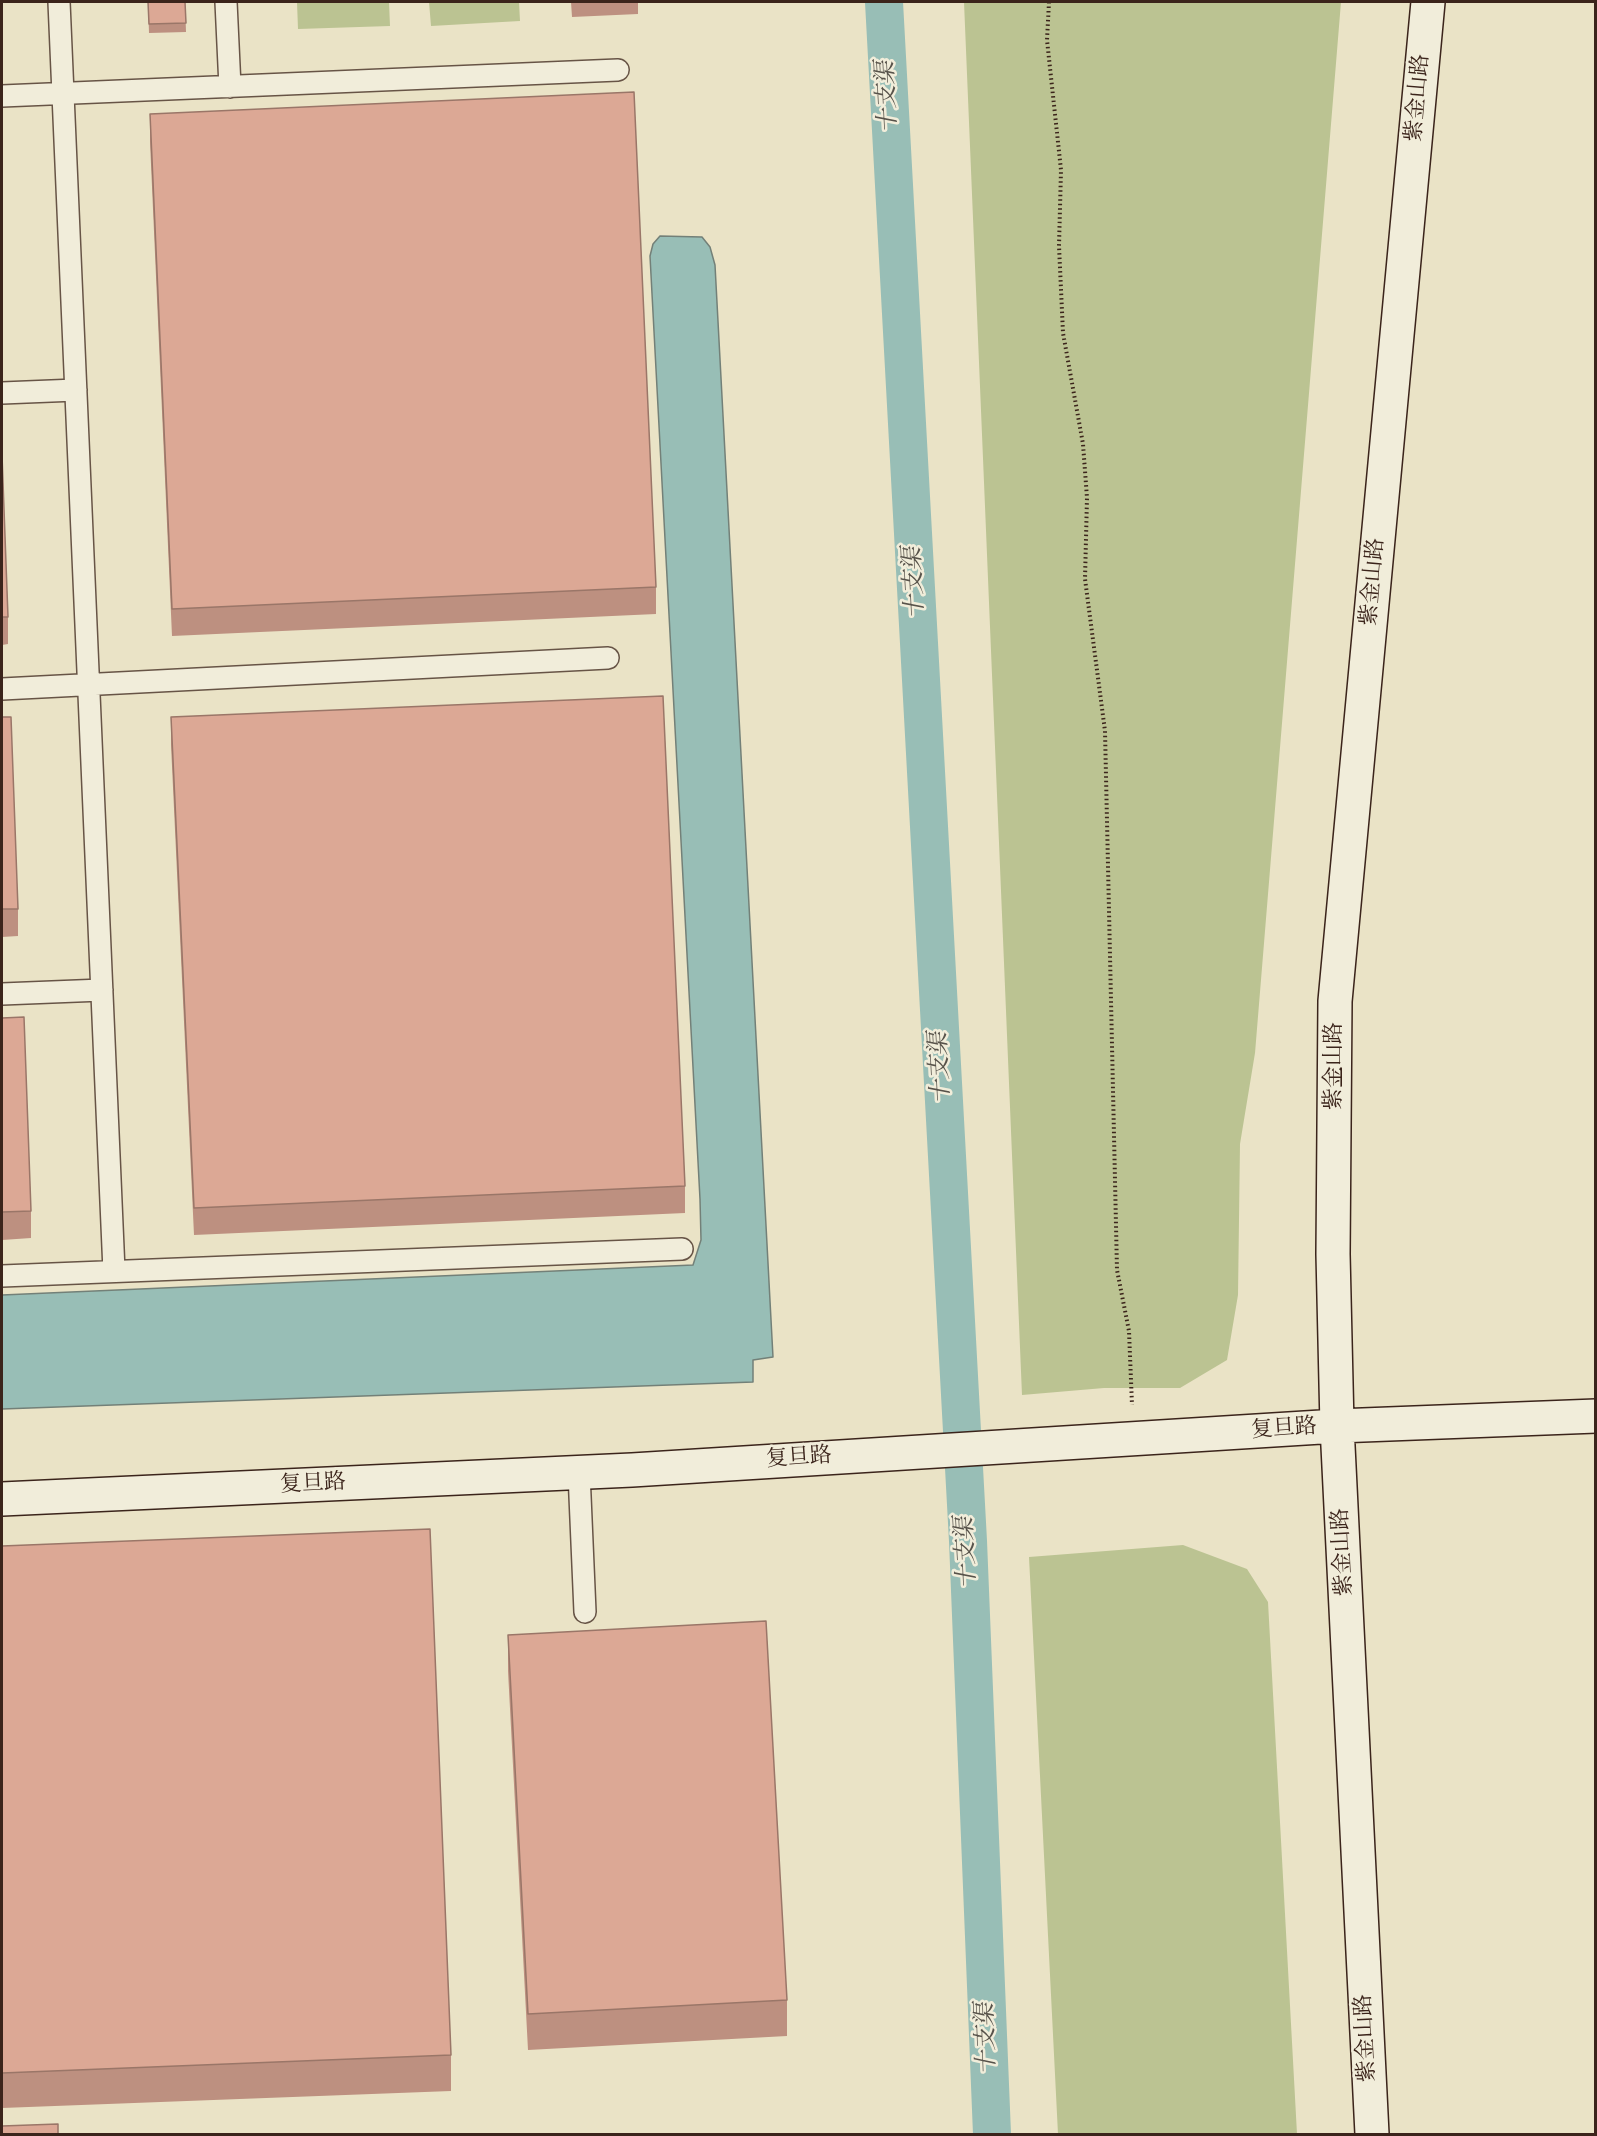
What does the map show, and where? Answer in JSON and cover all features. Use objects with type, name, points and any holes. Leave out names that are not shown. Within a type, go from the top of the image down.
[{"type":"street","name":"紫金山路","points":[[1372,2134],[1337,1426],[1333,1254],[1335,1001],[1428,2]]},
{"type":"street","name":"复旦路","points":[[2,1499],[579,1473],[1337,1426],[1596,1416]]},
{"type":"lane","points":[[59,2],[114,1271]]},
{"type":"lane","points":[[226,2],[230,87]]},
{"type":"lane","points":[[2,96],[618,70]]},
{"type":"lane","points":[[2,393],[76,390]]},
{"type":"lane","points":[[2,689],[608,658]]},
{"type":"lane","points":[[2,994],[102,990]]},
{"type":"lane","points":[[2,1276],[682,1249]]},
{"type":"lane","points":[[579,1473],[585,1612]]},
{"type":"path","points":[[1048,2],[1048,50],[1061,170],[1059,246],[1063,333],[1083,444],[1087,498],[1085,579],[1105,731],[1116,1270],[1129,1332],[1117,1440]]},
{"type":"green space","points":[[297,2],[389,2],[390,26],[298,29]]},
{"type":"green space","points":[[429,2],[519,2],[520,21],[431,26]]},
{"type":"green space","points":[[964,2],[1341,2],[1255,1053],[1240,1144],[1238,1295],[1227,1360],[1180,1388],[1104,1388],[1022,1395]]},
{"type":"green space","points":[[1183,1545],[1247,1569],[1268,1602],[1297,2134],[1058,2134],[1029,1557]]},
{"type":"water","points":[[660,236],[702,237],[710,247],[715,265],[773,1357],[753,1360],[753,1382],[2,1409],[2,1295],[693,1265],[701,1240],[700,1199],[650,256],[653,244]]},
{"type":"building","points":[[148,2],[185,2],[186,23],[149,24]]},
{"type":"building","points":[[634,92],[656,587],[172,609],[150,114]]},
{"type":"building","points":[[2,455],[8,617],[2,617]]},
{"type":"building","points":[[663,696],[685,1186],[194,1208],[171,717]]},
{"type":"building","points":[[2,717],[11,717],[18,909],[2,909]]},
{"type":"building","points":[[24,1017],[31,1211],[2,1212],[2,1018]]},
{"type":"building","points":[[430,1529],[451,2055],[2,2073],[2,1546]]},
{"type":"building","points":[[766,1621],[787,2000],[528,2014],[508,1635]]},
{"type":"building","points":[[58,2124],[58,2134],[2,2134],[2,2126]]},
{"type":"waterway","name":"十支渠","points":[[884,2],[968,1541],[992,2134]]}]
